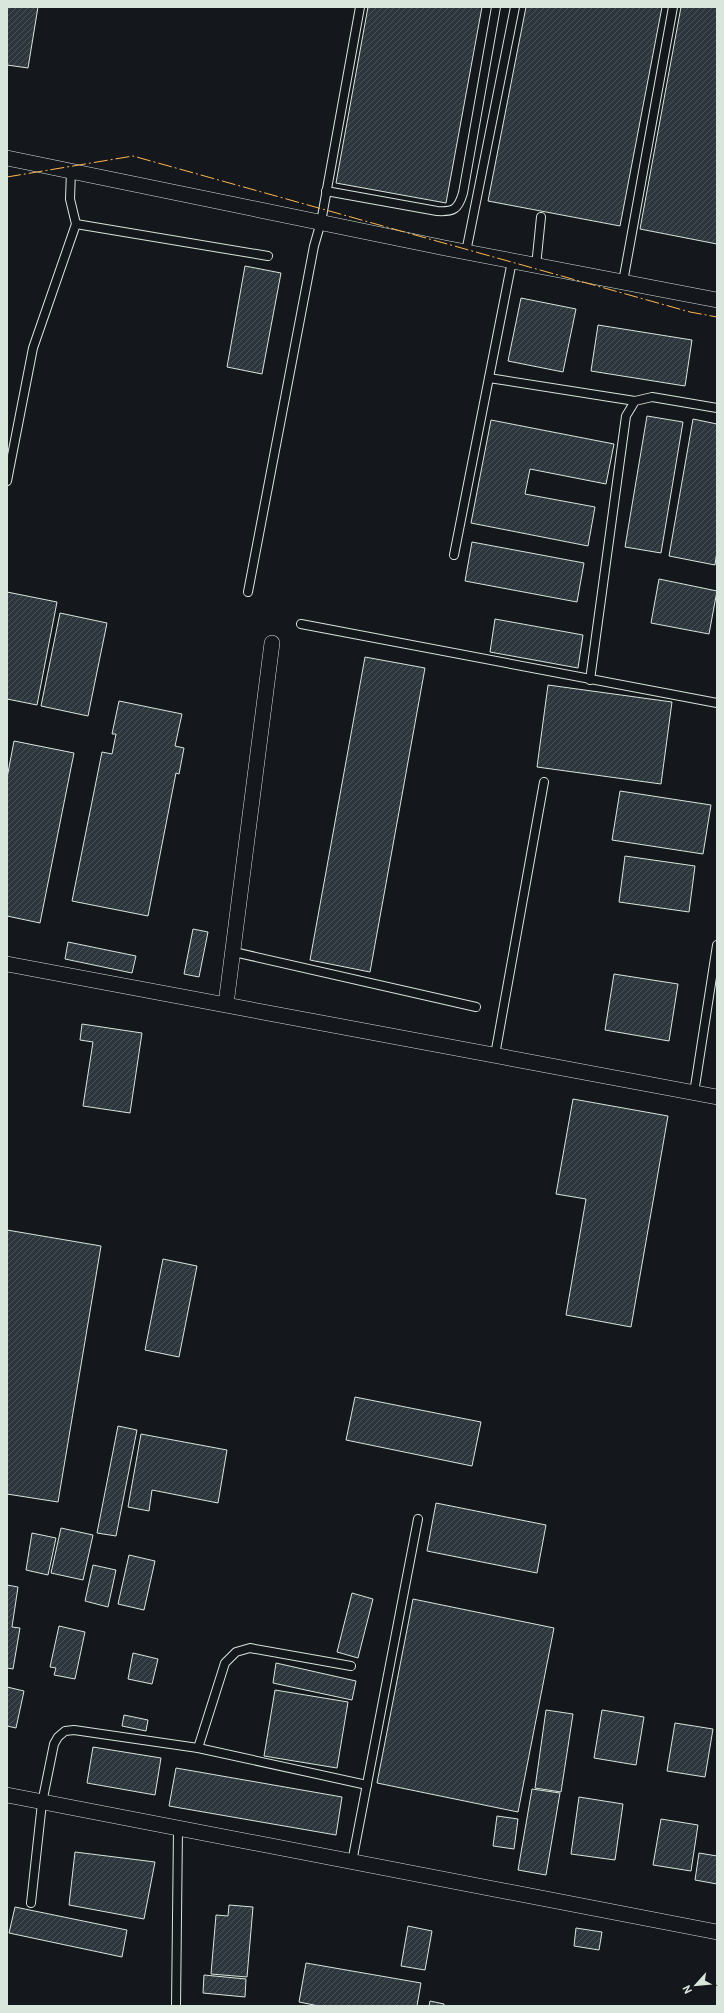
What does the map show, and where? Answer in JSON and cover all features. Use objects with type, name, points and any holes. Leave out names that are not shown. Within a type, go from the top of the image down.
[{"type":"street","points":[[7,158],[536,266],[717,300]]},
{"type":"street","points":[[226,1004],[234,952],[272,643]]},
{"type":"street","points":[[7,964],[717,1097]]},
{"type":"street","points":[[7,1796],[717,1932]]},
{"type":"lane","points":[[248,592],[314,246],[321,222],[360,7]]},
{"type":"lane","points":[[326,191],[437,211],[449,212],[456,208],[462,193],[496,7]]},
{"type":"lane","points":[[466,252],[515,7]]},
{"type":"lane","points":[[623,282],[673,7]]},
{"type":"lane","points":[[7,481],[33,348],[76,224],[70,199],[71,171]]},
{"type":"lane","points":[[536,266],[541,217]]},
{"type":"lane","points":[[76,224],[268,256]]},
{"type":"lane","points":[[454,555],[512,261]]},
{"type":"lane","points":[[489,378],[635,401],[652,397],[717,408]]},
{"type":"lane","points":[[590,680],[626,416],[635,401]]},
{"type":"lane","points":[[301,624],[717,703]]},
{"type":"lane","points":[[495,1055],[544,782]]},
{"type":"lane","points":[[694,1093],[717,945]]},
{"type":"lane","points":[[234,952],[476,1007]]},
{"type":"lane","points":[[352,1862],[418,1519]]},
{"type":"lane","points":[[198,1748],[225,1663],[236,1652],[250,1648],[351,1666]]},
{"type":"lane","points":[[32,1903],[42,1802],[54,1744],[58,1737],[65,1731],[74,1730],[198,1748],[367,1785]]},
{"type":"lane","points":[[176,2006],[178,1829]]},
{"type":"building","points":[[7,7],[38,7],[28,68],[7,65]]},
{"type":"building","points":[[368,7],[482,7],[446,203],[336,183]]},
{"type":"building","points":[[526,7],[662,7],[620,226],[488,201]]},
{"type":"building","points":[[681,7],[717,7],[717,244],[640,229]]},
{"type":"building","points":[[245,266],[281,273],[262,374],[227,367]]},
{"type":"building","points":[[521,298],[576,309],[563,372],[508,361]]},
{"type":"building","points":[[598,325],[692,340],[685,386],[591,371]]},
{"type":"building","points":[[647,416],[683,422],[661,553],[625,547]]},
{"type":"building","points":[[693,419],[717,424],[717,551],[715,565],[669,556]]},
{"type":"building","points":[[491,420],[614,444],[606,484],[530,469],[525,494],[595,507],[588,546],[471,523]]},
{"type":"building","points":[[472,542],[584,563],[577,602],[465,581]]},
{"type":"building","points":[[659,579],[717,591],[709,634],[651,623]]},
{"type":"building","points":[[7,592],[57,602],[37,705],[7,699]]},
{"type":"building","points":[[60,613],[107,623],[88,716],[41,706]]},
{"type":"building","points":[[495,619],[583,635],[578,668],[490,652]]},
{"type":"building","points":[[365,657],[425,668],[370,972],[310,960]]},
{"type":"building","points":[[548,685],[672,702],[661,784],[537,767]]},
{"type":"building","points":[[119,701],[182,714],[175,746],[184,748],[179,774],[176,773],[148,916],[72,901],[102,752],[112,754],[116,734],[112,734]]},
{"type":"building","points":[[14,741],[74,753],[40,923],[7,916],[7,778]]},
{"type":"building","points":[[620,791],[711,805],[703,854],[612,840]]},
{"type":"building","points":[[625,856],[695,866],[689,912],[619,902]]},
{"type":"building","points":[[193,929],[208,932],[199,977],[184,974]]},
{"type":"building","points":[[68,942],[136,956],[132,973],[65,959]]},
{"type":"building","points":[[614,974],[678,984],[669,1041],[605,1030]]},
{"type":"building","points":[[82,1024],[142,1033],[130,1113],[83,1106],[93,1042],[80,1040]]},
{"type":"building","points":[[573,1099],[668,1116],[631,1327],[566,1315],[586,1199],[556,1194]]},
{"type":"building","points":[[7,1230],[101,1246],[58,1502],[7,1494]]},
{"type":"building","points":[[163,1259],[197,1266],[179,1357],[145,1350]]},
{"type":"building","points":[[355,1397],[481,1422],[472,1466],[346,1440]]},
{"type":"building","points":[[118,1426],[137,1430],[116,1536],[97,1533]]},
{"type":"building","points":[[141,1434],[227,1450],[218,1503],[152,1490],[149,1511],[128,1507]]},
{"type":"building","points":[[436,1503],[546,1525],[537,1573],[427,1551]]},
{"type":"building","points":[[61,1528],[93,1535],[83,1580],[51,1573]]},
{"type":"building","points":[[32,1533],[56,1538],[48,1575],[26,1570]]},
{"type":"building","points":[[129,1555],[155,1561],[144,1610],[118,1604]]},
{"type":"building","points":[[93,1565],[116,1570],[108,1607],[85,1601]]},
{"type":"building","points":[[7,1585],[18,1587],[12,1627],[20,1628],[13,1669],[7,1668]]},
{"type":"building","points":[[352,1593],[373,1599],[358,1658],[337,1652]]},
{"type":"building","points":[[413,1599],[554,1628],[518,1812],[377,1783]]},
{"type":"building","points":[[59,1626],[85,1632],[75,1679],[54,1675],[56,1668],[50,1667]]},
{"type":"building","points":[[133,1653],[158,1659],[152,1684],[128,1679]]},
{"type":"building","points":[[276,1663],[356,1681],[352,1700],[273,1683]]},
{"type":"building","points":[[7,1687],[24,1691],[16,1728],[7,1726]]},
{"type":"building","points":[[275,1690],[348,1702],[337,1768],[264,1756]]},
{"type":"building","points":[[546,1710],[573,1714],[561,1792],[535,1788]]},
{"type":"building","points":[[602,1710],[644,1717],[636,1765],[594,1758]]},
{"type":"building","points":[[124,1715],[148,1720],[146,1731],[122,1726]]},
{"type":"building","points":[[675,1723],[713,1729],[705,1777],[667,1771]]},
{"type":"building","points":[[93,1747],[161,1758],[155,1795],[87,1783]]},
{"type":"building","points":[[176,1768],[342,1797],[336,1835],[169,1806]]},
{"type":"building","points":[[532,1789],[560,1793],[546,1875],[518,1870]]},
{"type":"building","points":[[579,1797],[623,1804],[615,1860],[571,1854]]},
{"type":"building","points":[[497,1816],[518,1819],[514,1849],[493,1846]]},
{"type":"building","points":[[661,1819],[698,1825],[691,1871],[653,1865]]},
{"type":"building","points":[[75,1852],[155,1862],[144,1919],[69,1905]]},
{"type":"building","points":[[699,1853],[717,1856],[717,1884],[695,1880]]},
{"type":"building","points":[[229,1905],[253,1907],[247,1977],[211,1974],[216,1915],[228,1916]]},
{"type":"building","points":[[15,1907],[127,1930],[122,1957],[9,1933]]},
{"type":"building","points":[[408,1926],[432,1931],[425,1970],[401,1966]]},
{"type":"building","points":[[576,1928],[602,1932],[599,1950],[574,1946]]},
{"type":"building","points":[[306,1963],[421,1983],[417,2006],[319,2006],[299,2002]]},
{"type":"building","points":[[204,1975],[246,1979],[245,1997],[203,1993]]},
{"type":"building","points":[[430,2001],[444,2004],[444,2006],[429,2006]]},
{"type":"power","points":[[7,177],[133,156],[690,312],[717,317]]}]
